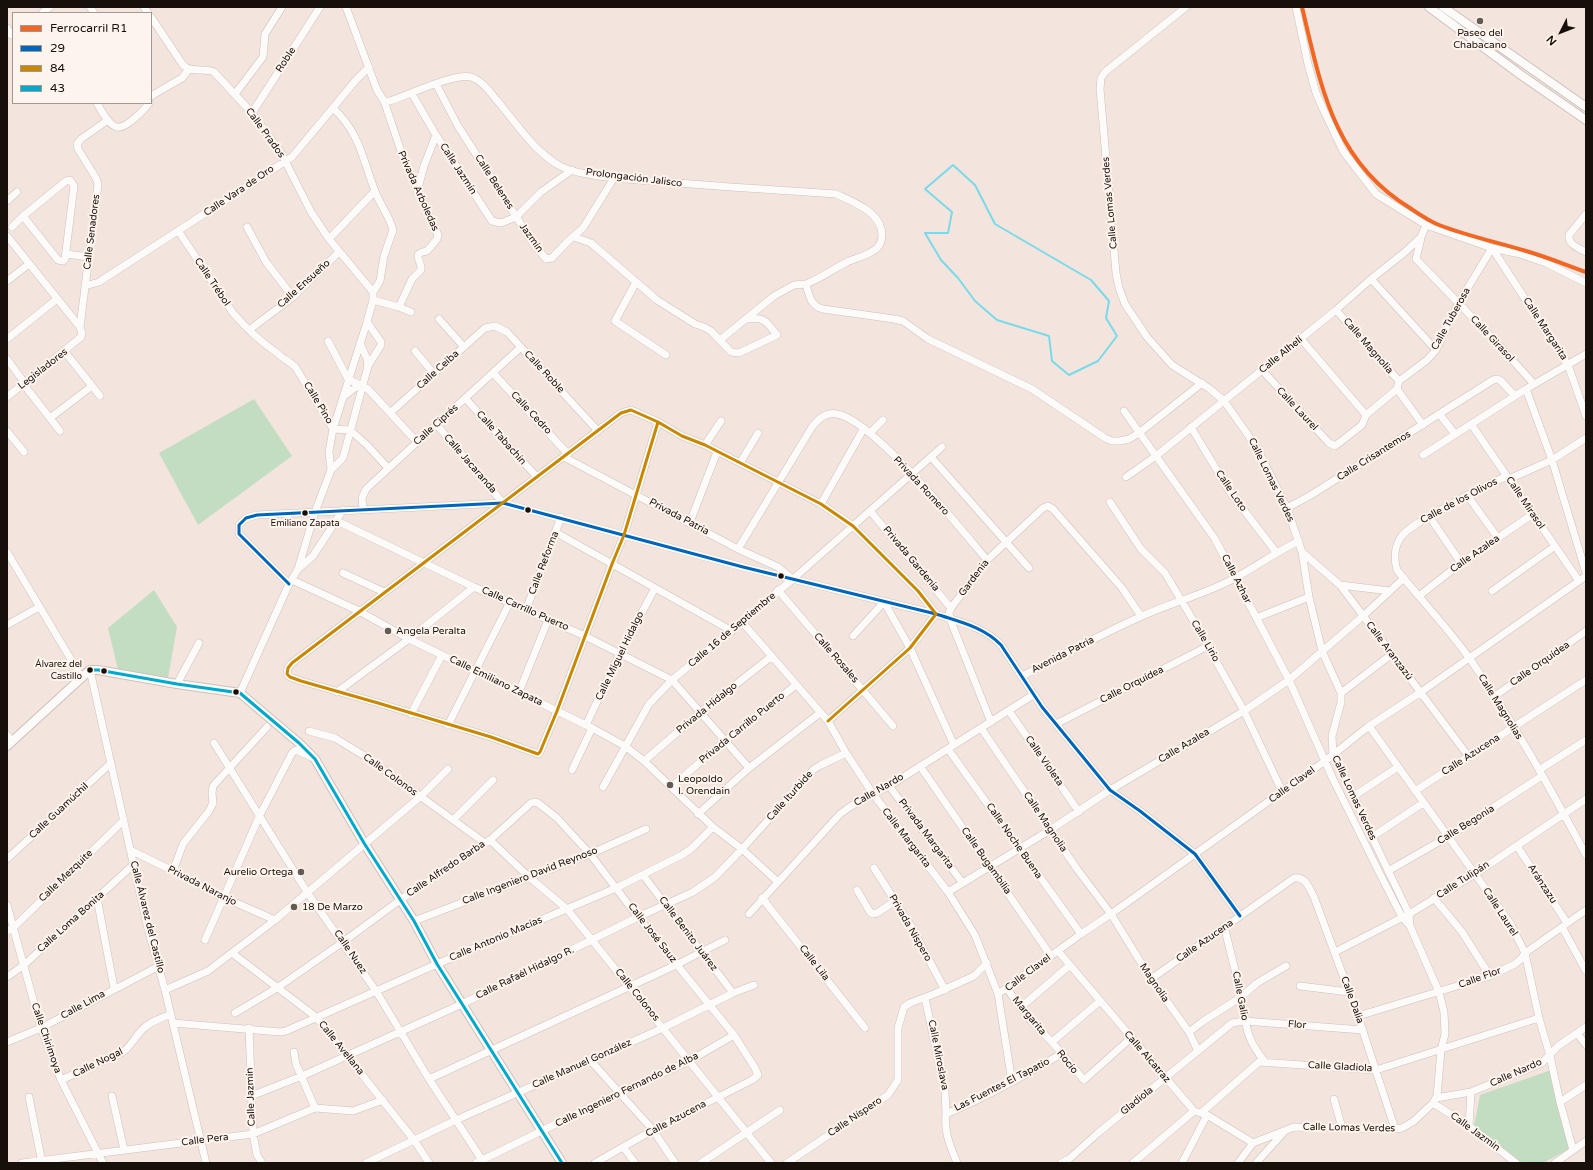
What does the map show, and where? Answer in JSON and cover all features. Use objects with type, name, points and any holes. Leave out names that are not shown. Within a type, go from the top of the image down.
[{"type":"street","points":[[236,94],[263,57],[265,34],[282,7]]},
{"type":"street","name":"Roble","points":[[252,112],[320,7]]},
{"type":"street","points":[[346,7],[377,90],[384,101]]},
{"type":"street","name":"Calle Lomas Verdes","points":[[1186,7],[1105,72],[1101,78],[1100,89],[1116,272],[1119,288],[1129,310],[1147,338],[1158,351],[1172,365],[1202,383],[1224,401],[1260,454],[1287,508],[1302,552],[1309,597],[1322,651],[1341,693],[1341,702],[1332,736],[1333,754],[1388,871],[1405,916]]},
{"type":"street","points":[[1296,7],[1308,64],[1316,93],[1343,151],[1376,194],[1426,225],[1492,248],[1520,254],[1546,263],[1586,283]]},
{"type":"street","points":[[1429,7],[1586,120]]},
{"type":"street","points":[[1443,7],[1586,107]]},
{"type":"street","points":[[152,20],[179,60],[186,68],[189,69],[182,78],[152,95]]},
{"type":"street","points":[[7,28],[10,35]]},
{"type":"street","name":"Calle Vara de Oro","points":[[85,286],[99,282],[179,232],[296,152],[356,80],[369,67]]},
{"type":"street","name":"Calle Prados","points":[[189,69],[208,70],[214,72],[252,112],[280,151],[311,212],[329,239],[373,292]]},
{"type":"street","name":"Prolongación Jalisco","points":[[384,101],[390,101],[436,84],[464,76],[472,77],[486,87],[538,148],[559,165],[572,170],[614,178],[718,187],[836,194],[853,202],[876,218],[881,225],[882,242],[877,248],[846,263],[813,282],[806,284]]},
{"type":"street","name":"Calle Belenes","points":[[436,84],[458,126],[516,216],[542,192],[572,170]]},
{"type":"street","name":"Calle Jazmín","points":[[412,94],[436,135],[492,221],[500,223],[516,216]]},
{"type":"street","name":"Privada Arboledas","points":[[384,101],[405,163],[438,235],[427,251],[421,252],[417,255],[421,270],[412,279],[399,307]]},
{"type":"street","points":[[98,104],[108,120],[117,127],[122,127],[128,124],[148,104]]},
{"type":"street","points":[[240,693],[290,582],[298,569],[315,512],[331,470],[330,452],[333,429],[367,322],[373,300],[373,292],[380,281],[384,256],[393,230],[375,190],[361,147],[346,122],[333,108]]},
{"type":"street","name":"Calle Senadores","points":[[79,340],[82,334],[80,327],[98,184],[96,178],[78,149],[77,144],[81,139],[108,120]]},
{"type":"street","points":[[417,192],[424,166],[436,135]]},
{"type":"street","points":[[614,178],[583,228],[574,236],[591,243],[657,300],[695,324],[704,326],[731,352],[739,353],[777,335],[762,318],[747,320]]},
{"type":"street","points":[[12,228],[23,216],[66,181],[72,181],[74,186],[66,254],[63,261],[58,260],[23,216]]},
{"type":"street","points":[[329,239],[375,190]]},
{"type":"street","points":[[7,201],[17,192]]},
{"type":"street","points":[[1586,214],[1569,235],[1569,240],[1586,252]]},
{"type":"street","name":"Jazmín","points":[[516,216],[533,243],[548,259],[552,258],[574,236]]},
{"type":"street","points":[[1416,259],[1426,225]]},
{"type":"street","points":[[246,227],[266,262],[293,296]]},
{"type":"street","points":[[583,228],[591,243]]},
{"type":"street","name":"Calle Trébol","points":[[179,232],[233,314],[277,354],[292,363],[302,377]]},
{"type":"street","points":[[7,236],[80,327]]},
{"type":"street","name":"Calle Alhelí","points":[[1126,478],[1156,456],[1301,339],[1422,237]]},
{"type":"street","name":"Calle Tuberosa","points":[[1399,381],[1427,360],[1436,350],[1458,304],[1492,248]]},
{"type":"street","name":"Calle Margarita","points":[[1492,248],[1568,365],[1586,416]]},
{"type":"street","name":"Calle Ensueño","points":[[249,330],[293,296],[339,252]]},
{"type":"street","name":"Calle Girasol","points":[[1405,252],[1416,259],[1534,384]]},
{"type":"street","points":[[66,254],[89,258]]},
{"type":"street","points":[[7,281],[29,264]]},
{"type":"street","points":[[1371,279],[1436,350]]},
{"type":"street","points":[[636,282],[614,321],[666,355]]},
{"type":"street","points":[[720,340],[747,320],[753,312],[774,296],[794,285],[806,284],[809,297],[817,307],[894,318],[903,321],[928,339],[1032,389],[1105,438],[1112,441],[1129,439],[1139,433],[1202,383]]},
{"type":"street","points":[[7,339],[57,299]]},
{"type":"street","points":[[373,300],[411,312]]},
{"type":"street","name":"Calle Magnolia","points":[[1336,310],[1399,381]]},
{"type":"street","points":[[439,320],[464,347]]},
{"type":"street","points":[[331,470],[343,458],[368,366],[381,345],[381,342],[367,322]]},
{"type":"street","name":"Calle Roble","points":[[485,328],[489,326],[501,328],[507,332],[598,431]]},
{"type":"street","name":"Calle Ceiba","points":[[391,412],[485,328]]},
{"type":"street","points":[[1301,339],[1366,415],[1397,389],[1399,381]]},
{"type":"street","name":"Legisladores","points":[[7,397],[79,340]]},
{"type":"street","points":[[328,341],[348,379],[368,389],[391,412],[417,442]]},
{"type":"street","points":[[360,343],[367,359],[368,366]]},
{"type":"street","name":"Calle Ciprés","points":[[363,509],[363,492],[521,347]]},
{"type":"street","points":[[415,351],[434,374]]},
{"type":"street","points":[[64,352],[100,396]]},
{"type":"street","points":[[1423,455],[1534,384],[1586,354]]},
{"type":"street","points":[[7,359],[60,431]]},
{"type":"street","name":"Calle Laurel","points":[[1262,370],[1333,446],[1338,445],[1362,424],[1366,415]]},
{"type":"street","name":"Calle Cedro","points":[[493,373],[566,455]]},
{"type":"street","name":"Calle Pino","points":[[302,377],[333,429]]},
{"type":"street","name":"Calle Crisantemos","points":[[1287,508],[1311,495],[1498,379],[1502,381],[1515,396]]},
{"type":"street","points":[[50,418],[92,386]]},
{"type":"street","points":[[343,397],[356,387],[362,386]]},
{"type":"street","points":[[1397,389],[1423,425]]},
{"type":"street","points":[[1526,389],[1552,460],[1584,578]]},
{"type":"street","name":"Calle Tabachín","points":[[465,398],[537,478]]},
{"type":"street","points":[[658,422],[624,535],[557,711],[538,754],[448,724],[301,681],[290,677],[287,674],[288,668],[292,663],[621,413],[627,410],[635,411],[658,422],[682,436],[740,463],[821,504],[853,526],[918,591],[936,614],[910,648],[828,721]]},
{"type":"street","name":"Calle Azhar","points":[[1124,411],[1203,521],[1236,578],[1289,680],[1325,761]]},
{"type":"street","name":"Privada Romero","points":[[738,549],[817,421],[822,416],[830,413],[839,414],[848,418],[870,433],[911,473],[987,560]]},
{"type":"street","points":[[1440,414],[1455,434]]},
{"type":"street","points":[[870,433],[883,420]]},
{"type":"street","points":[[705,446],[721,421]]},
{"type":"street","name":"Calle Jacaranda","points":[[436,424],[503,503]]},
{"type":"street","name":"Calle Mirasol","points":[[1471,424],[1555,546],[1584,578]]},
{"type":"street","name":"Calle Loto","points":[[1191,427],[1230,492],[1276,552]]},
{"type":"street","points":[[821,504],[864,428]]},
{"type":"street","points":[[333,429],[350,430],[367,445],[388,468]]},
{"type":"street","points":[[7,431],[24,452]]},
{"type":"street","points":[[740,463],[758,433]]},
{"type":"street","name":"Calle de los Olivos","points":[[1397,570],[1395,556],[1398,542],[1401,536],[1417,524],[1467,495],[1552,460],[1586,438]]},
{"type":"street","name":"Calle 16 de Septiembre","points":[[603,787],[649,704],[672,680],[732,631],[778,590],[792,580],[942,447]]},
{"type":"street","points":[[690,522],[717,452]]},
{"type":"street","name":"Privada Patria","points":[[566,455],[738,549],[778,567],[792,580]]},
{"type":"street","points":[[931,457],[1029,568]]},
{"type":"street","points":[[1467,495],[1498,538]]},
{"type":"street","name":"Calle Lirio","points":[[1110,502],[1141,548],[1165,573],[1244,711],[1282,791]]},
{"type":"street","name":"Avenida Patria","points":[[242,537],[238,530],[239,525],[246,518],[257,516],[343,510],[503,503],[561,517],[792,580],[936,614],[975,628],[993,637],[1001,645],[1022,676],[1141,616],[1236,578],[1276,552],[1299,541]]},
{"type":"street","name":"Gardenia","points":[[951,608],[987,560],[1043,508],[1048,506],[1053,509],[1122,588],[1141,616]]},
{"type":"street","points":[[298,569],[313,556],[343,510]]},
{"type":"street","name":"Privada Gardenia","points":[[870,511],[951,608]]},
{"type":"street","name":"Calle Azalea","points":[[1419,596],[1461,563],[1533,514]]},
{"type":"street","points":[[1429,516],[1461,563]]},
{"type":"street","name":"Calle Reforma","points":[[526,610],[561,517]]},
{"type":"street","name":"Calle Carrillo Puerto","points":[[337,521],[474,586],[585,636],[672,680],[749,768]]},
{"type":"street","points":[[556,532],[732,631]]},
{"type":"street","name":"Calle Emiliano Zapata","points":[[242,537],[290,582],[359,611],[409,639],[519,692],[625,746],[644,761],[698,814],[742,849],[778,882]]},
{"type":"street","points":[[1492,591],[1555,546]]},
{"type":"street","name":"Calle Aranzazú","points":[[1302,552],[1340,584],[1469,757]]},
{"type":"street","points":[[7,553],[82,678]]},
{"type":"street","name":"Calle Magnolias","points":[[1397,570],[1469,658],[1495,696],[1586,854]]},
{"type":"street","points":[[343,572],[384,592]]},
{"type":"street","name":"Calle Azalea","points":[[948,892],[962,882],[990,867],[1079,812],[1110,790],[1244,711],[1289,680],[1363,616],[1404,578]]},
{"type":"street","name":"Calle Clavel","points":[[998,994],[1007,989],[1080,934],[1111,914],[1325,761],[1369,726],[1421,692],[1584,578]]},
{"type":"street","points":[[1340,584],[1390,591]]},
{"type":"street","points":[[337,692],[409,639],[474,586]]},
{"type":"street","name":"Calle Miguel Hidalgo","points":[[572,770],[620,653],[655,588]]},
{"type":"street","name":"Calle Rosales","points":[[778,590],[893,726]]},
{"type":"street","points":[[1256,618],[1309,597]]},
{"type":"street","points":[[448,724],[510,602]]},
{"type":"street","points":[[853,636],[884,602]]},
{"type":"street","name":"Calle Noche Buena","points":[[884,602],[910,648],[951,747],[1080,934]]},
{"type":"street","points":[[7,624],[39,606]]},
{"type":"street","points":[[951,608],[949,613],[950,619],[991,722]]},
{"type":"street","points":[[519,692],[548,620]]},
{"type":"street","name":"Calle Margarita","points":[[742,622],[828,721],[872,794],[948,892],[975,935],[998,994],[1012,1082]]},
{"type":"street","name":"Calle Orquídea","points":[[1495,696],[1586,631]]},
{"type":"street","points":[[177,684],[199,643]]},
{"type":"street","name":"Calle Orquídea","points":[[1056,724],[1208,646]]},
{"type":"street","points":[[1341,693],[1392,654]]},
{"type":"street","points":[[411,714],[442,655]]},
{"type":"street","name":"Privada Hidalgo","points":[[644,761],[701,712],[772,656]]},
{"type":"street","points":[[9,741],[90,670],[98,670],[240,693],[299,743],[315,759],[364,843],[414,921],[462,1004],[519,1092],[562,1163]]},
{"type":"street","name":"Calle Álvarez del Castillo","points":[[90,670],[147,925],[165,990],[206,1163]]},
{"type":"street","points":[[1022,676],[1056,724],[1110,790],[1140,811],[1195,854],[1240,916]]},
{"type":"street","name":"Calle Azucena","points":[[1415,791],[1586,680]]},
{"type":"street","name":"Privada Carrillo Puerto","points":[[671,787],[726,740],[796,685]]},
{"type":"street","name":"Calle Nardo","points":[[749,914],[840,814],[872,794],[889,786],[1034,695]]},
{"type":"street","name":"Calle Violeta","points":[[1009,711],[1079,812]]},
{"type":"street","points":[[698,814],[749,768],[820,713]]},
{"type":"street","name":"Calle Laurel","points":[[1369,726],[1510,923],[1525,953],[1539,1018],[1573,1150]]},
{"type":"street","points":[[173,871],[183,844],[213,803],[213,786],[267,728]]},
{"type":"street","name":"Calle Magnolia","points":[[981,728],[1050,830],[1111,914]]},
{"type":"street","name":"Calle Colonos","points":[[309,731],[335,738],[363,755],[420,797],[488,842],[567,909],[771,1163]]},
{"type":"street","name":"Calle Begonia","points":[[1388,871],[1448,836],[1586,740]]},
{"type":"street","name":"Calle Nuez","points":[[214,743],[307,892],[376,991],[481,1162]]},
{"type":"street","points":[[205,940],[225,898],[259,816],[294,752],[298,751],[315,759]]},
{"type":"street","name":"Calle Iturbide","points":[[742,849],[814,770],[846,753]]},
{"type":"street","name":"Calle Lomas Verdes","points":[[1253,1143],[1294,1127],[1396,1129],[1408,1126],[1434,1100],[1441,1050],[1445,1034],[1444,1012],[1438,992],[1410,926],[1325,761]]},
{"type":"street","name":"Calle Guamúchil","points":[[7,860],[111,763]]},
{"type":"street","name":"Calle Bugambilia","points":[[920,766],[1051,956]]},
{"type":"street","points":[[1354,796],[1398,767]]},
{"type":"street","points":[[165,990],[208,971],[275,920],[420,797],[448,769]]},
{"type":"street","points":[[454,820],[493,780]]},
{"type":"street","name":"Privada Margarita","points":[[889,786],[962,882]]},
{"type":"street","name":"Calle Tulipán","points":[[1335,952],[1405,916],[1475,874],[1586,799]]},
{"type":"street","name":"Calle Alfredo Barba","points":[[235,1013],[277,988],[400,900],[488,842],[534,802]]},
{"type":"street","name":"Calle José Sauz","points":[[534,802],[538,803],[557,818],[590,854],[638,917],[734,1036],[758,1075]]},
{"type":"street","points":[[1372,837],[1423,803]]},
{"type":"street","name":"Calle Mezquite","points":[[10,930],[124,820]]},
{"type":"street","name":"Calle Antonio Macías","points":[[173,1023],[249,1028],[280,1032],[286,1031],[616,888],[687,852],[713,827]]},
{"type":"street","name":"Calle Ingeniero David Reynoso","points":[[414,921],[590,854],[646,829]]},
{"type":"street","name":"Aránzazu","points":[[1517,846],[1565,925],[1586,971]]},
{"type":"street","name":"Calle Rafaél Hidalgo R.","points":[[251,1096],[302,1076],[462,1004],[704,886],[715,877],[742,849]]},
{"type":"street","name":"Privada Naranjo","points":[[130,850],[225,898],[275,920]]},
{"type":"street","name":"Calle Loma Bonita","points":[[7,977],[24,965],[133,865]]},
{"type":"street","name":"Privada Níspero","points":[[874,868],[911,926],[944,990]]},
{"type":"street","name":"Calle Benito Juárez","points":[[643,875],[733,993]]},
{"type":"street","name":"Calle Azucena","points":[[1151,979],[1224,926],[1294,878],[1299,877]]},
{"type":"street","name":"Calle Dalia","points":[[1299,877],[1304,879],[1314,898],[1335,952],[1396,1129]]},
{"type":"street","points":[[857,890],[870,912],[873,914],[895,901]]},
{"type":"street","points":[[97,898],[114,988]]},
{"type":"street","name":"Calle Lila","points":[[762,898],[865,1028]]},
{"type":"street","points":[[1434,898],[1462,932],[1490,976]]},
{"type":"street","name":"Calle Chirimoya","points":[[7,905],[10,930],[24,965],[41,1028],[61,1080],[104,1163]]},
{"type":"street","name":"Calle Flor","points":[[1358,1016],[1490,976],[1515,964],[1525,953],[1586,910]]},
{"type":"street","name":"Magnolia","points":[[1111,914],[1151,979],[1189,1032],[1198,1051]]},
{"type":"street","name":"Calle Galio","points":[[1224,926],[1241,997],[1244,1021],[1255,1050],[1265,1062]]},
{"type":"street","points":[[429,1079],[676,965],[725,940]]},
{"type":"street","name":"Calle Alcatraz","points":[[1058,951],[1165,1078],[1201,1113],[1253,1143]]},
{"type":"street","name":"Calle Avellana","points":[[232,953],[316,1017],[414,1140],[429,1163]]},
{"type":"street","points":[[925,998],[974,976],[987,964]]},
{"type":"street","points":[[1020,1007],[1070,965]]},
{"type":"street","name":"Calle Lima","points":[[7,1042],[41,1028],[158,966]]},
{"type":"street","points":[[1189,1032],[1241,997],[1257,983],[1286,966]]},
{"type":"street","name":"Calle Manuel González","points":[[366,1163],[456,1120],[663,1028],[733,993],[754,985]]},
{"type":"street","points":[[1300,986],[1349,992]]},
{"type":"street","name":"Margarita","points":[[1007,989],[1031,1021],[1052,1042]]},
{"type":"street","name":"Calle Miroslava","points":[[925,998],[945,1091],[946,1114]]},
{"type":"street","name":"Calle Níspero","points":[[787,1163],[888,1095],[898,1080],[898,1028],[902,1010],[910,1003],[925,998]]},
{"type":"street","points":[[1052,1042],[1100,1001]]},
{"type":"street","name":"Calle Nogal","points":[[61,1080],[123,1052],[129,1047],[143,1029],[170,1014]]},
{"type":"street","name":"Calle Gladiola","points":[[1265,1062],[1376,1070],[1539,1018]]},
{"type":"street","name":"Flor","points":[[1232,1023],[1244,1021],[1363,1030]]},
{"type":"street","name":"Gladiola","points":[[1062,1163],[1069,1159],[1103,1128],[1232,1023]]},
{"type":"street","name":"Calle Nardo","points":[[1434,1100],[1471,1092],[1542,1063],[1558,1046],[1586,1027]]},
{"type":"street","name":"Calle Jazmín","points":[[249,1028],[253,1134],[257,1155],[262,1163]]},
{"type":"street","points":[[1577,1033],[1586,1045]]},
{"type":"street","name":"Calle Ingeniero Fernando de Alba","points":[[481,1162],[619,1093],[689,1061],[734,1036]]},
{"type":"street","name":"Rocío","points":[[1052,1042],[1084,1080],[1131,1038]]},
{"type":"street","points":[[294,1052],[296,1064],[315,1108]]},
{"type":"street","name":"Las Fuentes El Tapatío","points":[[957,1163],[947,1137],[945,1126],[946,1114],[1012,1082],[1061,1054]]},
{"type":"street","points":[[590,1060],[653,1130],[675,1163]]},
{"type":"street","points":[[1133,1163],[1201,1113],[1254,1066],[1260,1062],[1265,1062]]},
{"type":"street","name":"Calle Azucena","points":[[595,1163],[624,1148],[653,1130],[752,1080],[758,1075]]},
{"type":"street","points":[[1560,1102],[1586,1085]]},
{"type":"street","points":[[1469,1126],[1471,1092]]},
{"type":"street","points":[[112,1096],[124,1150]]},
{"type":"street","points":[[29,1097],[42,1162]]},
{"type":"street","points":[[1334,1099],[1342,1128]]},
{"type":"street","name":"Calle Pera","points":[[22,1163],[42,1162],[253,1134],[315,1108],[353,1111],[383,1100]]},
{"type":"street","name":"Calle Jazmín","points":[[1434,1100],[1516,1163]]},
{"type":"street","points":[[702,1163],[780,1110]]},
{"type":"street","points":[[1182,1163],[1201,1113]]},
{"type":"street","points":[[1256,1163],[1286,1130]]},
{"type":"street","points":[[1555,1163],[1586,1140]]},
{"type":"street","points":[[1238,1163],[1253,1143]]},
{"type":"street","points":[[624,1148],[635,1163]]},
{"type":"green space","points":[[254,399],[292,456],[198,525],[159,453]]},
{"type":"green space","points":[[154,590],[177,627],[168,678],[118,670],[108,628]]},
{"type":"green space","points":[[1551,1070],[1569,1149],[1543,1163],[1522,1163],[1474,1126],[1480,1095]]},
{"type":"waterway","points":[[953,165],[975,185],[995,224],[1091,280],[1109,301],[1106,318],[1117,336],[1098,361],[1069,375],[1052,361],[1049,336],[997,320],[975,301],[958,278],[941,260],[925,233],[948,233],[952,212],[925,189],[953,165]]},
{"type":"rail line","name":"R1","points":[[1302,7],[1324,94],[1335,120],[1347,145],[1364,168],[1384,189],[1420,215],[1439,225],[1471,236],[1534,253],[1586,272]]},
{"type":"transit line","name":"84","points":[[658,422],[624,535],[557,711],[538,754],[491,737],[301,681],[290,677],[287,674],[288,668],[292,663],[621,413],[631,410],[658,422],[682,436],[705,445],[821,504],[853,526],[918,591],[936,614],[910,648],[828,721]]},
{"type":"transit line","name":"29","points":[[289,584],[239,534],[239,525],[246,518],[257,515],[503,503],[743,567],[936,614],[963,623],[979,629],[1001,645],[1042,707],[1110,790],[1140,811],[1195,854],[1240,916]]},
{"type":"transit line","name":"43","points":[[90,670],[98,670],[240,693],[299,743],[315,759],[364,843],[414,921],[437,964],[562,1163]]},
{"type":"place","name":"Paseo del Chabacano","points":[[1480,21]]},
{"type":"place","name":"Emiliano Zapata","points":[[305,513]]},
{"type":"place","name":"Angela Peralta","points":[[388,631]]},
{"type":"place","name":"Álvarez del Castillo","points":[[90,670]]},
{"type":"place","name":"Leopoldo I. Orendain","points":[[670,785]]},
{"type":"place","name":"Aurelio Ortega","points":[[301,872]]},
{"type":"place","name":"18 De Marzo","points":[[294,907]]}]
